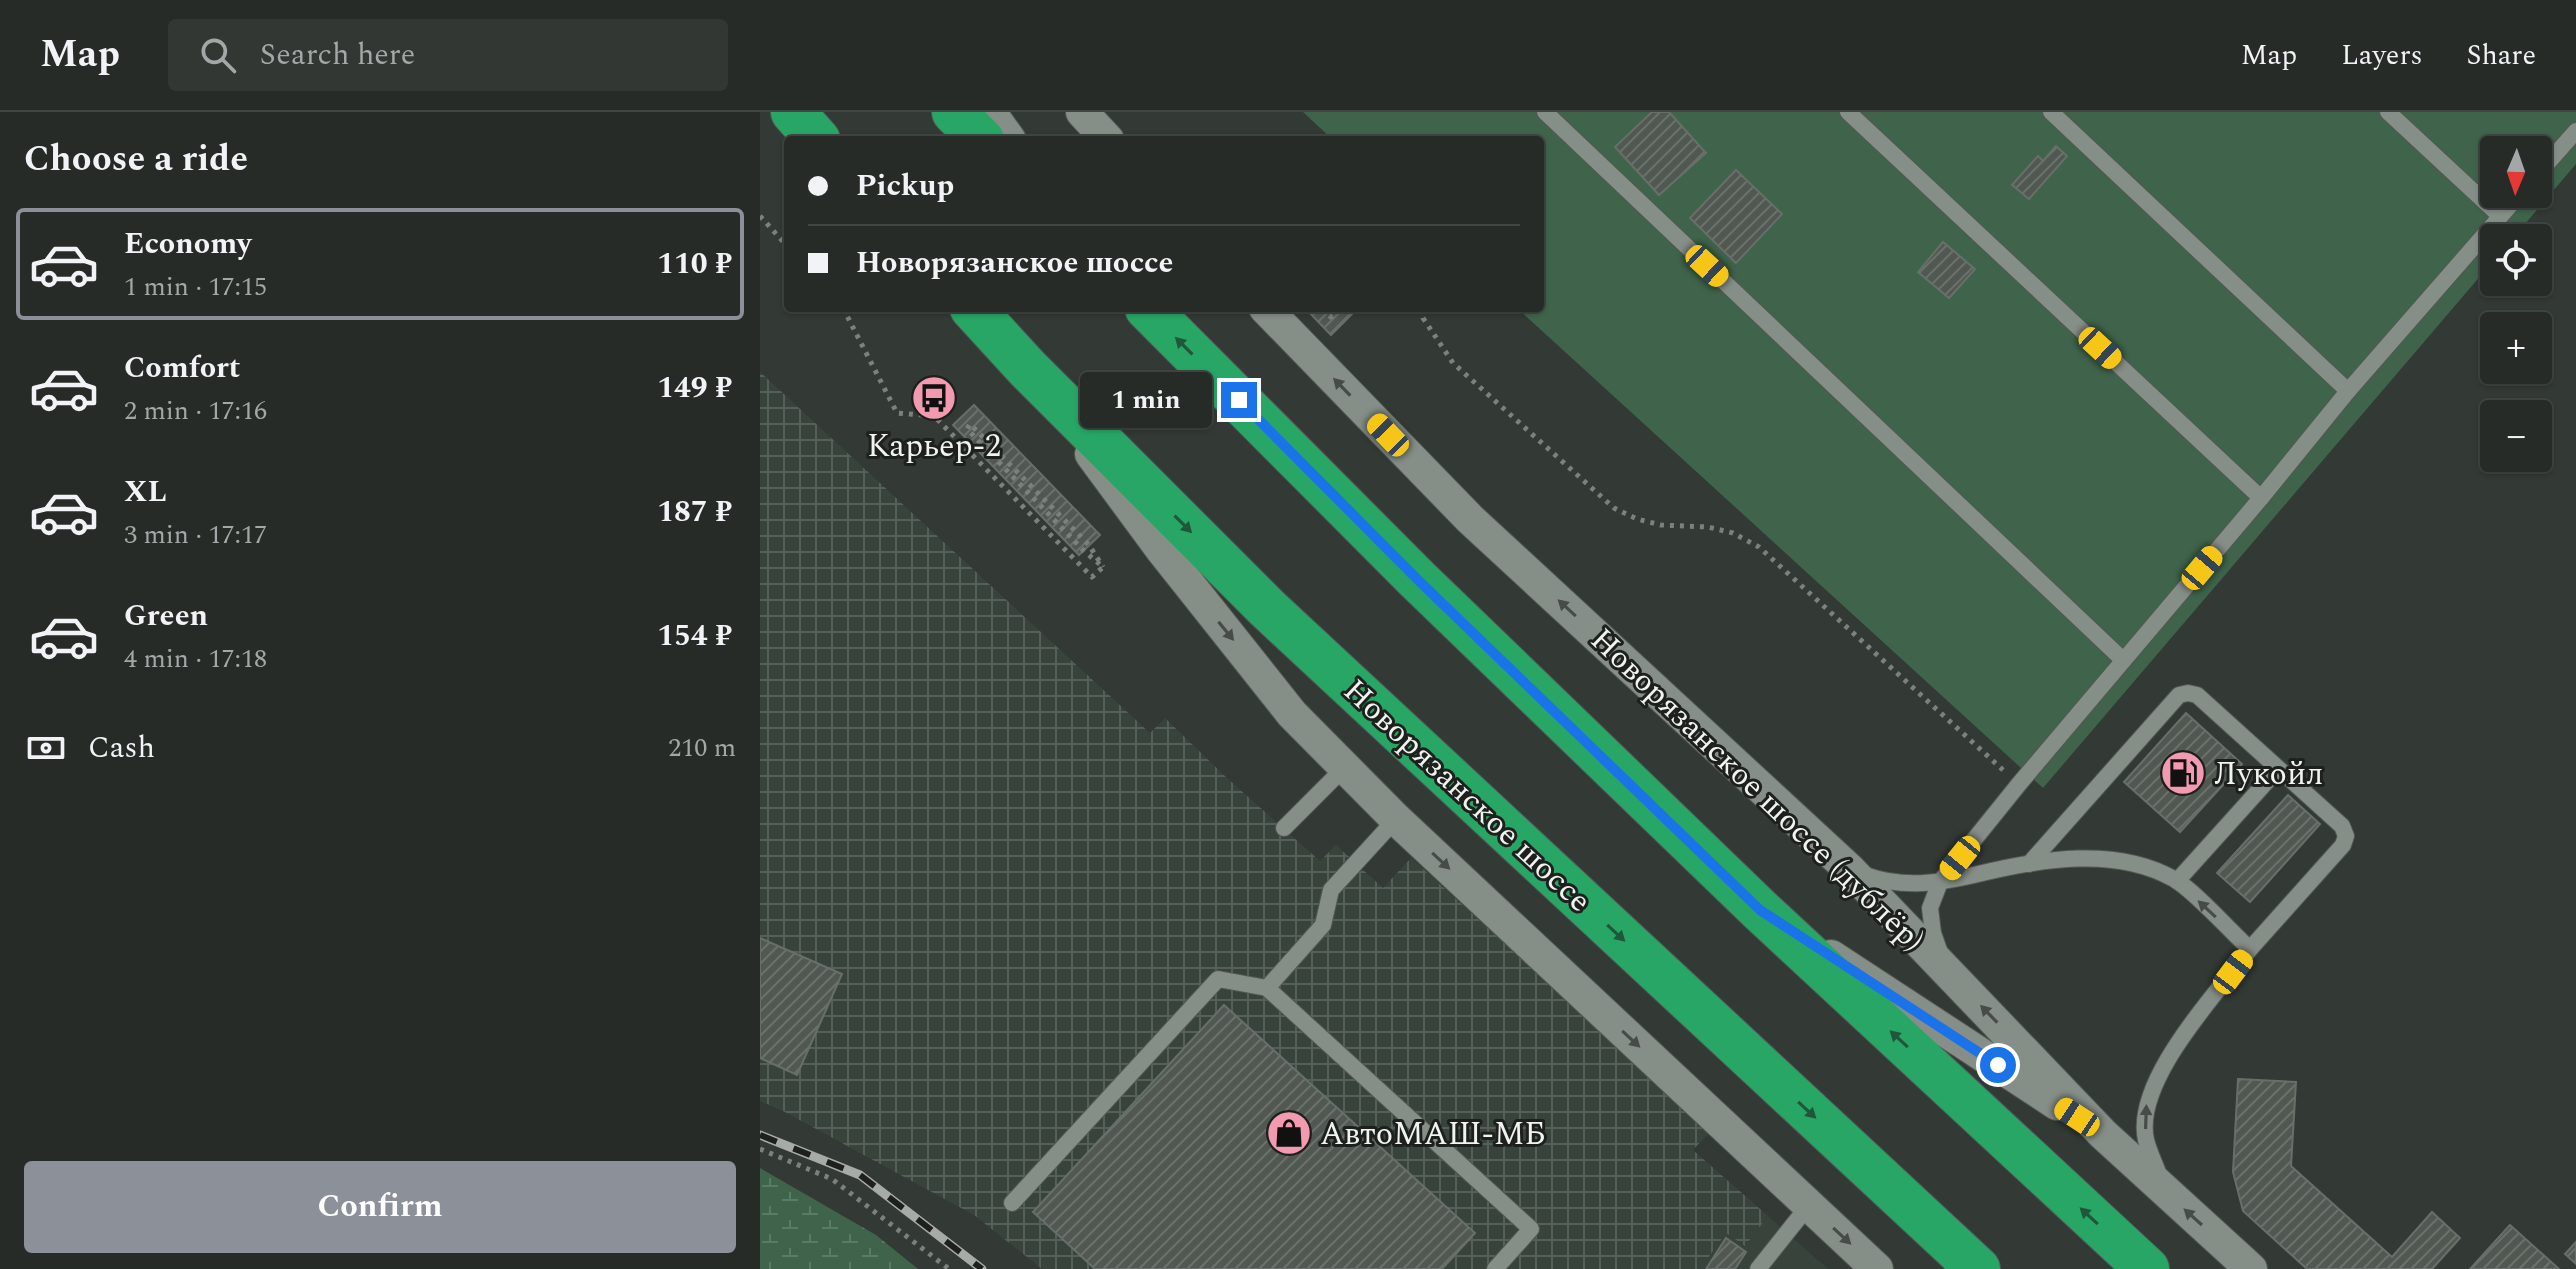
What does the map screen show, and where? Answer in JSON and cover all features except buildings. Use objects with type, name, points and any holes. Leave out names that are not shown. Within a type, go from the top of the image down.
[{"type":"highway","points":[[793,112],[814,136]]},
{"type":"highway","points":[[954,112],[978,136]]},
{"type":"highway","name":"Новорязанское шоссе","points":[[976,312],[1027,368],[1267,608],[1978,1269]]},
{"type":"highway","points":[[1151,312],[1428,590],[1760,910],[2147,1269]]},
{"type":"street","points":[[990,112],[1007,136]]},
{"type":"street","points":[[1082,112],[1104,136]]},
{"type":"street","name":"Новорязанское шоссе (дублёр)","points":[[1269,312],[1470,519],[1850,870],[2103,1134],[2251,1269]]},
{"type":"street","points":[[1027,368],[1170,561],[1292,714],[1396,819],[1877,1269]]},
{"type":"street","points":[[1760,910],[2103,1134]]},
{"type":"lane","points":[[1545,112],[2123,660]]},
{"type":"lane","points":[[1848,112],[2261,498]]},
{"type":"lane","points":[[2051,112],[2348,391]]},
{"type":"lane","points":[[2388,112],[2500,216]]},
{"type":"lane","points":[[2552,158],[2576,131]]},
{"type":"lane","points":[[1955,979],[1939,951],[1931,919],[1930,908],[1940,882],[2348,391],[2507,208]]},
{"type":"lane","points":[[2029,864],[2179,695],[2188,693],[2197,695],[2342,826],[2346,836],[2343,845],[2250,949],[2164,1063],[2147,1103],[2145,1139],[2165,1192]]},
{"type":"lane","points":[[1284,828],[1345,767]]},
{"type":"lane","points":[[2177,881],[2278,769]]},
{"type":"lane","points":[[1267,988],[1323,925],[1331,890],[1396,819]]},
{"type":"lane","points":[[1850,870],[1886,882],[1908,884],[1940,882],[2029,864],[2072,859],[2146,865],[2177,881],[2250,949]]},
{"type":"lane","points":[[1012,1203],[1218,979],[1267,988],[1531,1229],[1495,1269]]},
{"type":"lane","points":[[1758,1269],[1809,1205]]},
{"type":"path","points":[[760,216],[784,243]]},
{"type":"path","points":[[845,312],[897,413],[934,416],[1092,577],[1103,567]]},
{"type":"path","points":[[1422,312],[1423,318],[1453,363],[1614,508],[1637,519],[1661,525],[1708,527],[1733,533],[1759,547],[2019,784]]},
{"type":"path","points":[[970,424],[1089,545],[1103,567],[967,429],[970,424]]},
{"type":"path","points":[[760,1149],[832,1179],[949,1269]]},
{"type":"shaded area","points":[[760,372],[1150,733],[1165,718],[1320,861],[1336,845],[1383,888],[1411,858],[1711,1131],[1693,1150],[1768,1216],[1745,1246],[1726,1233],[1700,1269],[1042,1269],[974,1215],[760,1101]]},
{"type":"shaded area","points":[[1768,1216],[1828,1269],[1700,1269],[1726,1233],[1745,1246]]},
{"type":"green space","points":[[1303,112],[2576,112],[2576,164],[2552,192],[2552,136],[2480,136],[2480,208],[2539,208],[2525,224],[2480,224],[2480,276],[2043,788],[1521,312],[1544,312],[1544,136],[1329,136]]},
{"type":"green space","points":[[760,1168],[876,1235],[918,1269],[760,1269]]},
{"type":"railway","points":[[760,1135],[860,1175],[982,1269]]},
{"type":"place","name":"Карьер-2","points":[[934,398]]},
{"type":"place","name":"Лукойл","points":[[2183,773]]},
{"type":"place","name":"АвтоМАШ-МБ","points":[[1289,1133]]},
{"type":"route","points":[[1239,400],[1417,579],[1760,910],[1998,1065]]}]
